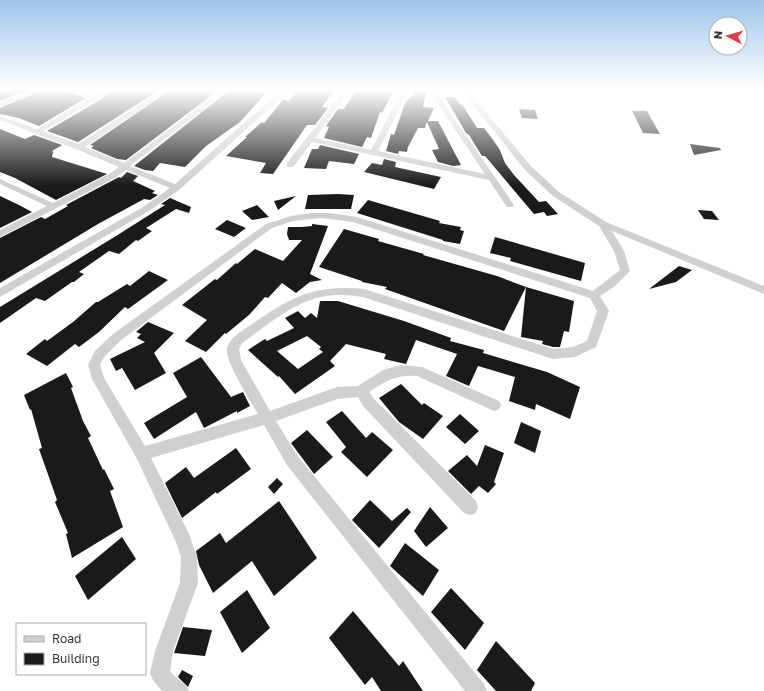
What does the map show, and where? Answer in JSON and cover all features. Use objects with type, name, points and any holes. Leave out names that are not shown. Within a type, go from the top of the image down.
[{"type":"street","points":[[9,121],[79,148],[176,188]]},
{"type":"street","points":[[37,132],[56,121]]},
{"type":"street","points":[[79,148],[119,121]]},
{"type":"street","points":[[0,234],[112,176],[184,121]]},
{"type":"street","points":[[0,293],[146,209],[176,188],[250,121]]},
{"type":"street","points":[[290,165],[323,121]]},
{"type":"street","points":[[374,152],[390,121]]},
{"type":"street","points":[[453,121],[510,205]]},
{"type":"street","points":[[490,121],[528,168],[556,194],[603,224],[764,290]]},
{"type":"street","points":[[310,139],[492,178]]},
{"type":"street","points":[[0,181],[53,206]]},
{"type":"street","points":[[179,691],[166,682],[160,673],[164,651],[189,583],[189,557],[183,540],[142,454],[98,379],[94,365],[99,354],[117,336],[270,226],[284,220],[305,216],[326,215],[354,219],[594,295],[603,310],[592,344],[575,352],[552,354],[364,293],[347,290],[331,290],[296,300],[238,340],[233,349],[235,361],[266,418],[292,460],[477,691]]},
{"type":"street","points":[[594,295],[610,284],[624,271],[619,251],[603,224]]},
{"type":"street","points":[[142,454],[266,418],[337,393],[361,391],[385,374],[395,370],[407,369],[418,371],[494,406]]},
{"type":"street","points":[[361,391],[368,402],[470,507]]},
{"type":"building","points":[[27,121],[47,121],[39,126]]},
{"type":"building","points":[[64,121],[111,121],[78,142],[47,131]]},
{"type":"building","points":[[125,121],[177,121],[126,160],[117,159],[91,148],[94,146],[90,145]]},
{"type":"building","points":[[190,121],[241,121],[206,146],[185,167],[160,163],[153,171],[134,166]]},
{"type":"building","points":[[265,121],[318,121],[315,125],[307,125],[273,174],[260,173],[266,163],[226,156],[262,122],[264,123]]},
{"type":"building","points":[[329,121],[377,121],[371,138],[367,137],[362,147],[324,138],[329,127],[326,126]]},
{"type":"building","points":[[399,121],[438,121],[461,165],[453,166],[438,162],[432,150],[439,149],[427,122],[425,128],[418,128],[407,152],[399,151],[398,154],[386,151],[391,134],[394,135]]},
{"type":"building","points":[[459,121],[473,121],[477,128],[484,128],[500,150],[505,163],[514,175],[539,202],[546,201],[558,214],[547,216],[544,212],[534,214],[485,156],[482,156],[469,135],[466,133]]},
{"type":"building","points":[[637,121],[653,121],[660,134],[643,133]]},
{"type":"building","points":[[0,129],[25,139],[34,135],[62,145],[52,151],[52,157],[107,174],[56,200],[15,178],[0,172]]},
{"type":"building","points":[[690,144],[720,148],[721,150],[694,155]]},
{"type":"building","points":[[320,145],[359,154],[354,164],[329,161],[326,169],[304,168],[312,149],[318,149]]},
{"type":"building","points":[[384,159],[396,162],[395,167],[441,177],[434,189],[364,172],[372,163],[382,165]]},
{"type":"building","points":[[127,172],[138,176],[133,181],[155,191],[152,193],[158,195],[150,200],[144,199],[98,224],[0,283],[0,238],[41,217],[45,219],[68,206],[66,205],[119,177],[121,178]]},
{"type":"building","points":[[308,195],[354,195],[351,209],[305,209]]},
{"type":"building","points":[[0,196],[19,205],[32,212],[0,228]]},
{"type":"building","points":[[296,196],[278,210],[274,201]]},
{"type":"building","points":[[170,198],[191,207],[189,213],[176,209],[146,228],[152,231],[138,241],[136,240],[119,254],[109,251],[79,272],[84,274],[74,282],[45,301],[36,298],[0,323],[0,307],[165,205],[161,204]]},
{"type":"building","points":[[368,200],[440,221],[439,223],[461,227],[460,230],[464,231],[460,244],[443,241],[357,213]]},
{"type":"building","points":[[257,205],[269,217],[252,220],[242,211]]},
{"type":"building","points":[[698,210],[712,211],[719,220],[704,219]]},
{"type":"building","points":[[227,220],[246,228],[234,237],[215,229]]},
{"type":"building","points":[[312,224],[328,226],[310,274],[322,280],[310,282],[296,293],[282,283],[268,298],[265,297],[249,315],[226,334],[225,333],[206,352],[185,341],[207,320],[182,305],[215,279],[217,280],[255,249],[283,261],[302,240],[289,240],[287,234],[288,227],[312,226]]},
{"type":"building","points":[[344,229],[379,239],[378,241],[424,254],[423,255],[497,276],[526,287],[504,331],[385,289],[387,287],[362,282],[319,267]]},
{"type":"building","points":[[495,237],[585,263],[581,281],[510,261],[511,258],[490,253]]},
{"type":"building","points":[[679,266],[692,270],[676,282],[649,289]]},
{"type":"building","points":[[149,271],[168,280],[128,309],[125,307],[99,332],[79,347],[75,344],[47,366],[26,354],[45,339],[47,341],[73,322],[96,302],[127,284],[130,286]]},
{"type":"building","points":[[526,287],[574,301],[569,332],[564,331],[560,347],[553,347],[542,344],[543,341],[521,337]]},
{"type":"building","points":[[320,301],[338,301],[404,321],[451,338],[450,341],[484,350],[483,353],[547,372],[580,387],[570,419],[536,404],[535,410],[509,401],[515,377],[478,366],[469,386],[446,376],[457,354],[416,340],[406,364],[384,359],[386,354],[346,344],[330,361],[335,366],[295,394],[279,376],[278,377],[248,350],[265,339],[267,341],[294,328],[285,318],[298,311],[305,318],[311,313],[317,318]],"holes":[[[307,336],[321,347],[319,349],[323,352],[298,369],[277,351]]]},
{"type":"building","points":[[148,322],[174,333],[154,353],[166,373],[135,390],[122,368],[116,371],[110,359],[145,342],[137,338],[141,334],[136,332]]},
{"type":"building","points":[[201,357],[231,397],[243,392],[250,406],[204,428],[196,412],[154,439],[144,423],[187,397],[173,373]]},
{"type":"building","points":[[66,373],[73,387],[71,388],[83,421],[91,436],[88,438],[114,489],[110,491],[123,527],[72,558],[66,534],[68,533],[55,502],[57,500],[39,449],[42,448],[31,409],[30,410],[24,395]]},
{"type":"building","points":[[401,384],[422,405],[424,403],[443,416],[423,439],[399,422],[379,398]]},
{"type":"building","points":[[342,411],[366,438],[372,432],[393,450],[367,477],[341,452],[346,447],[326,422]]},
{"type":"building","points":[[460,414],[479,431],[465,444],[446,427]]},
{"type":"building","points":[[521,422],[541,431],[535,453],[514,443]]},
{"type":"building","points":[[307,430],[333,457],[314,474],[291,443]]},
{"type":"building","points":[[485,445],[504,453],[494,482],[496,484],[488,493],[479,486],[471,494],[448,471],[467,455],[477,466]]},
{"type":"building","points":[[236,448],[251,469],[217,494],[216,492],[182,518],[165,483],[186,467],[194,478]]},
{"type":"building","points":[[277,478],[283,484],[274,494],[268,487]]},
{"type":"building","points":[[370,500],[392,521],[407,508],[411,512],[379,548],[352,520]]},
{"type":"building","points":[[279,501],[317,558],[274,596],[252,561],[213,593],[199,565],[196,551],[220,533],[226,543]]},
{"type":"building","points":[[430,507],[448,528],[426,547],[414,531]]},
{"type":"building","points":[[122,537],[136,559],[88,600],[75,576]]},
{"type":"building","points":[[405,543],[439,570],[423,596],[390,566]]},
{"type":"building","points":[[451,588],[484,623],[465,650],[431,612]]},
{"type":"building","points":[[247,590],[270,628],[242,653],[220,612]]},
{"type":"building","points":[[353,611],[399,666],[403,661],[423,691],[381,691],[372,677],[365,685],[329,638]]},
{"type":"building","points":[[183,627],[212,630],[205,656],[174,653]]},
{"type":"building","points":[[496,641],[535,683],[531,691],[496,691],[477,670]]},
{"type":"building","points":[[182,670],[193,676],[188,687],[178,677]]}]
